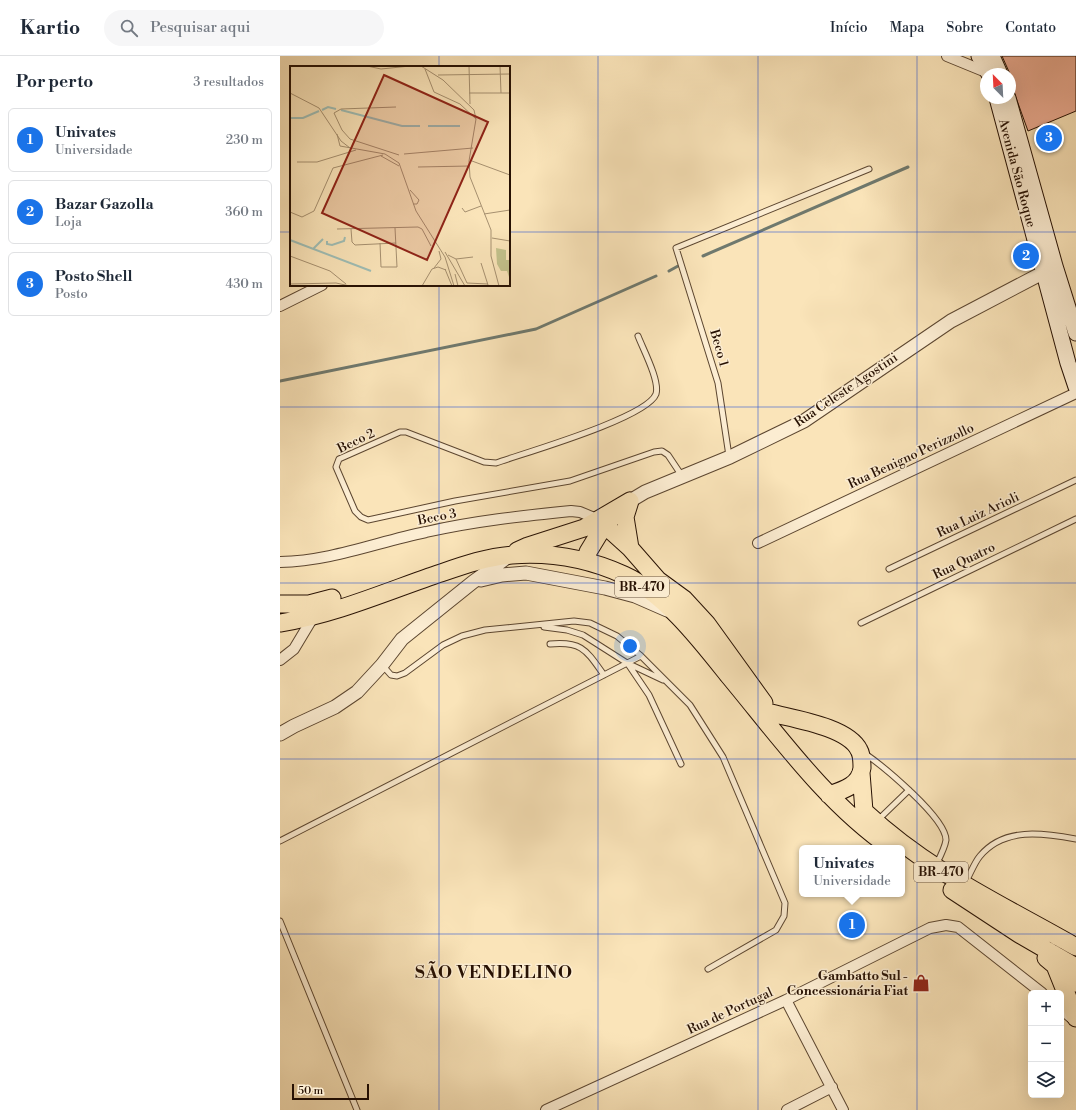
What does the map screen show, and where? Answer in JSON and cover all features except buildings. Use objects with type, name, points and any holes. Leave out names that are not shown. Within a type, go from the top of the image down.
[{"type":"highway","points":[[511,555],[528,546],[602,522],[630,502]]},
{"type":"highway","points":[[630,502],[625,517],[630,548]]},
{"type":"highway","points":[[602,522],[630,548],[658,580]]},
{"type":"highway","points":[[588,552],[602,522]]},
{"type":"highway","name":"BR-470","points":[[280,604],[309,604],[362,590],[460,555],[495,547],[560,547],[588,552],[658,580],[684,599],[707,624],[771,713],[819,768],[836,793],[864,810],[876,822],[935,868],[964,886],[1076,947]]},
{"type":"highway","name":"BR-470","points":[[280,614],[315,614],[357,603],[463,566],[511,555],[554,555],[585,561],[625,576],[645,589],[675,613],[694,633],[774,732],[836,793],[869,831],[887,845]]},
{"type":"highway","points":[[280,623],[315,614]]},
{"type":"highway","points":[[771,713],[836,731],[851,739],[859,749],[862,760],[861,773],[864,810]]},
{"type":"highway","points":[[836,793],[857,782],[861,773]]},
{"type":"highway","name":"BR-470","points":[[905,858],[1019,934],[1076,967]]},
{"type":"highway","points":[[1019,934],[1056,968],[1076,983]]},
{"type":"highway","points":[[1056,968],[1076,1018]]},
{"type":"main road","points":[[979,56],[986,68]]},
{"type":"main road","points":[[992,56],[997,68]]},
{"type":"main road","name":"Avenida São Roque","points":[[999,104],[1049,269],[1076,333]]},
{"type":"main road","name":"Avenida São Roque","points":[[1009,104],[1049,269],[1075,387]]},
{"type":"main road","points":[[1075,387],[1076,368]]},
{"type":"street","points":[[947,56],[980,70]]},
{"type":"street","name":"Rua Celeste Agostini","points":[[630,502],[646,492],[730,457],[804,421],[950,321],[1049,269]]},
{"type":"street","points":[[280,306],[320,286]]},
{"type":"street","name":"Rua Benigno Perizzollo","points":[[758,543],[1075,387]]},
{"type":"street","name":"Beco 3","points":[[280,562],[302,562],[317,559],[354,551],[425,532],[494,519],[571,511],[580,512],[602,522]]},
{"type":"street","points":[[280,734],[335,707],[357,692],[382,665],[402,640],[473,582],[511,555]]},
{"type":"street","points":[[473,582],[502,575],[526,573],[605,588],[635,596],[675,613]]},
{"type":"street","points":[[280,660],[294,649],[315,614]]},
{"type":"street","name":"Rua de Portugal","points":[[546,1110],[786,1000],[930,928],[946,925],[958,927],[1038,990]]},
{"type":"street","points":[[786,1000],[843,1110]]},
{"type":"street","points":[[1064,1011],[1076,1021]]},
{"type":"street","points":[[787,1110],[832,1087]]},
{"type":"lane","name":"Beco 1","points":[[730,457],[718,383],[676,248],[869,169]]},
{"type":"lane","name":"Beco 2","points":[[638,336],[657,384],[656,393],[652,401],[611,424],[496,463],[484,462],[406,432],[400,432],[339,459],[336,467],[355,511],[361,517],[368,520],[455,501],[570,480],[662,451],[668,455],[683,477]]},
{"type":"lane","name":"Rua Luiz Arioli","points":[[889,569],[1076,480]]},
{"type":"lane","name":"Rua Quatro","points":[[862,623],[1076,519]]},
{"type":"lane","points":[[382,665],[391,675],[397,676],[405,673],[443,645],[462,636],[484,630],[537,626],[574,621],[590,623],[617,636],[641,656],[690,705],[723,756],[785,903],[784,916],[776,930],[708,969]]},
{"type":"lane","points":[[537,626],[567,630],[583,635],[627,664],[667,682]]},
{"type":"lane","points":[[550,644],[566,642],[577,645],[587,651],[604,675]]},
{"type":"lane","points":[[280,841],[641,656]]},
{"type":"lane","points":[[627,664],[649,695],[681,764]]},
{"type":"lane","points":[[859,749],[885,768],[909,790],[941,826],[946,841],[935,868]]},
{"type":"lane","points":[[876,822],[909,790]]},
{"type":"lane","points":[[964,886],[979,856],[1004,838],[1015,834],[1050,834],[1076,839]]},
{"type":"lane","points":[[280,921],[357,1110]]},
{"type":"waterway","points":[[703,256],[908,167]]},
{"type":"waterway","points":[[669,271],[678,266]]},
{"type":"waterway","points":[[280,381],[536,329],[656,276]]},
{"type":"place","name":"Posto Shell","points":[[1049,138]]},
{"type":"place","name":"Bazar Gazolla","points":[[1026,256]]},
{"type":"place","name":"Univates","points":[[852,925]]},
{"type":"place","name":"Gambatto Sul - Concessionária Fiat","points":[[921,983]]},
{"type":"district","name":"SÃO VENDELINO","points":[[494,973]]}]
